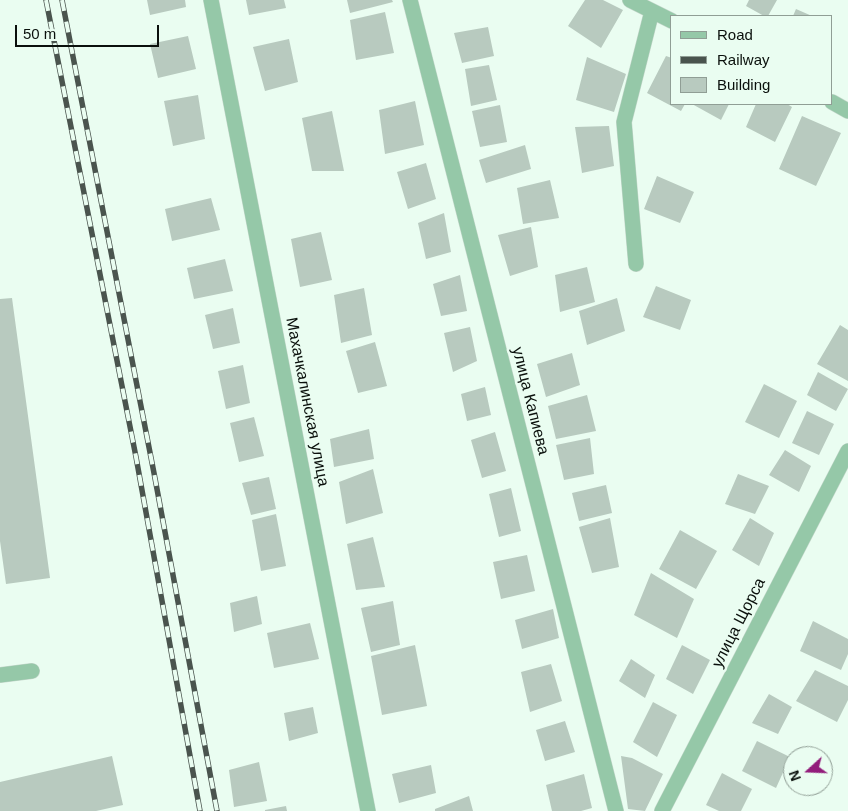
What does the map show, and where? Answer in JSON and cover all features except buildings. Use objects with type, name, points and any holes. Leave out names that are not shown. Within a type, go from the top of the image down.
[{"type":"street","name":"Махачкалинская улица","points":[[211,0],[368,811]]},
{"type":"street","name":"улица Капиева","points":[[410,0],[616,811]]},
{"type":"street","points":[[630,0],[670,20]]},
{"type":"street","points":[[636,264],[624,122],[652,11]]},
{"type":"street","points":[[833,103],[848,111]]},
{"type":"street","name":"улица Щорса","points":[[662,811],[848,451]]},
{"type":"street","points":[[0,675],[32,671]]},
{"type":"railway","points":[[46,0],[136,457],[200,811]]},
{"type":"railway","points":[[62,0],[154,473],[217,811]]}]
